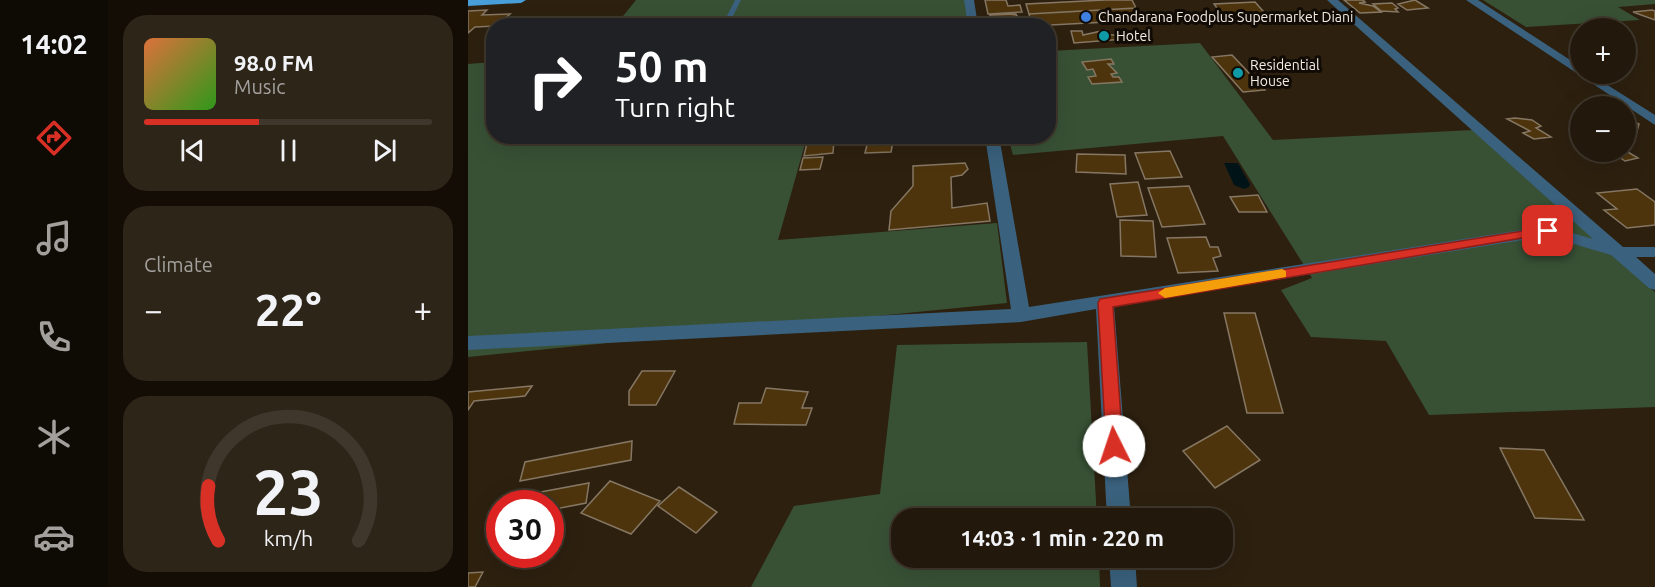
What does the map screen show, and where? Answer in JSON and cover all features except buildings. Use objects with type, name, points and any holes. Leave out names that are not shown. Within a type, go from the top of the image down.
[{"type":"main road","points":[[468,3],[521,0]]},
{"type":"street","points":[[969,0],[972,18]]},
{"type":"street","points":[[1332,0],[1655,284]]},
{"type":"street","points":[[1471,0],[1570,65]]},
{"type":"street","points":[[1599,84],[1655,121]]},
{"type":"street","points":[[993,144],[1021,315]]},
{"type":"street","points":[[468,343],[1021,315],[1548,231],[1621,252],[1655,252]]},
{"type":"street","points":[[1105,303],[1118,508]]},
{"type":"street","points":[[1123,568],[1124,587]]},
{"type":"lane","points":[[729,18],[738,0]]},
{"type":"green space","points":[[636,0],[966,0],[969,18],[621,18]]},
{"type":"green space","points":[[1483,0],[1655,0],[1655,4],[1618,7],[1640,20],[1636,20],[1636,18],[1570,18],[1570,24],[1526,27]]},
{"type":"green space","points":[[1200,43],[1273,140],[1473,130],[1655,292],[1655,407],[1429,415],[1386,341],[1311,337],[1281,290],[1312,278],[1223,136],[1013,155],[1010,144],[1056,144],[1056,51]]},
{"type":"green space","points":[[486,63],[486,144],[805,144],[778,240],[997,223],[1007,303],[468,357],[468,64]]},
{"type":"green space","points":[[1087,342],[1096,508],[891,508],[891,568],[1099,568],[1100,587],[751,587],[794,506],[880,494],[897,345]]},
{"type":"shaded area","points":[[1224,163],[1238,163],[1250,184],[1249,187],[1244,189],[1234,185]]},
{"type":"slow traffic","points":[[1165,293],[1282,274]]},
{"type":"place","name":"Chandarana Foodplus Supermarket Diani","points":[[1086,17]]},
{"type":"place","name":"Hotel","points":[[1104,36]]},
{"type":"place","name":"Residential House","points":[[1238,73]]},
{"type":"route","points":[[1114,446],[1105,303],[1548,231]]}]
